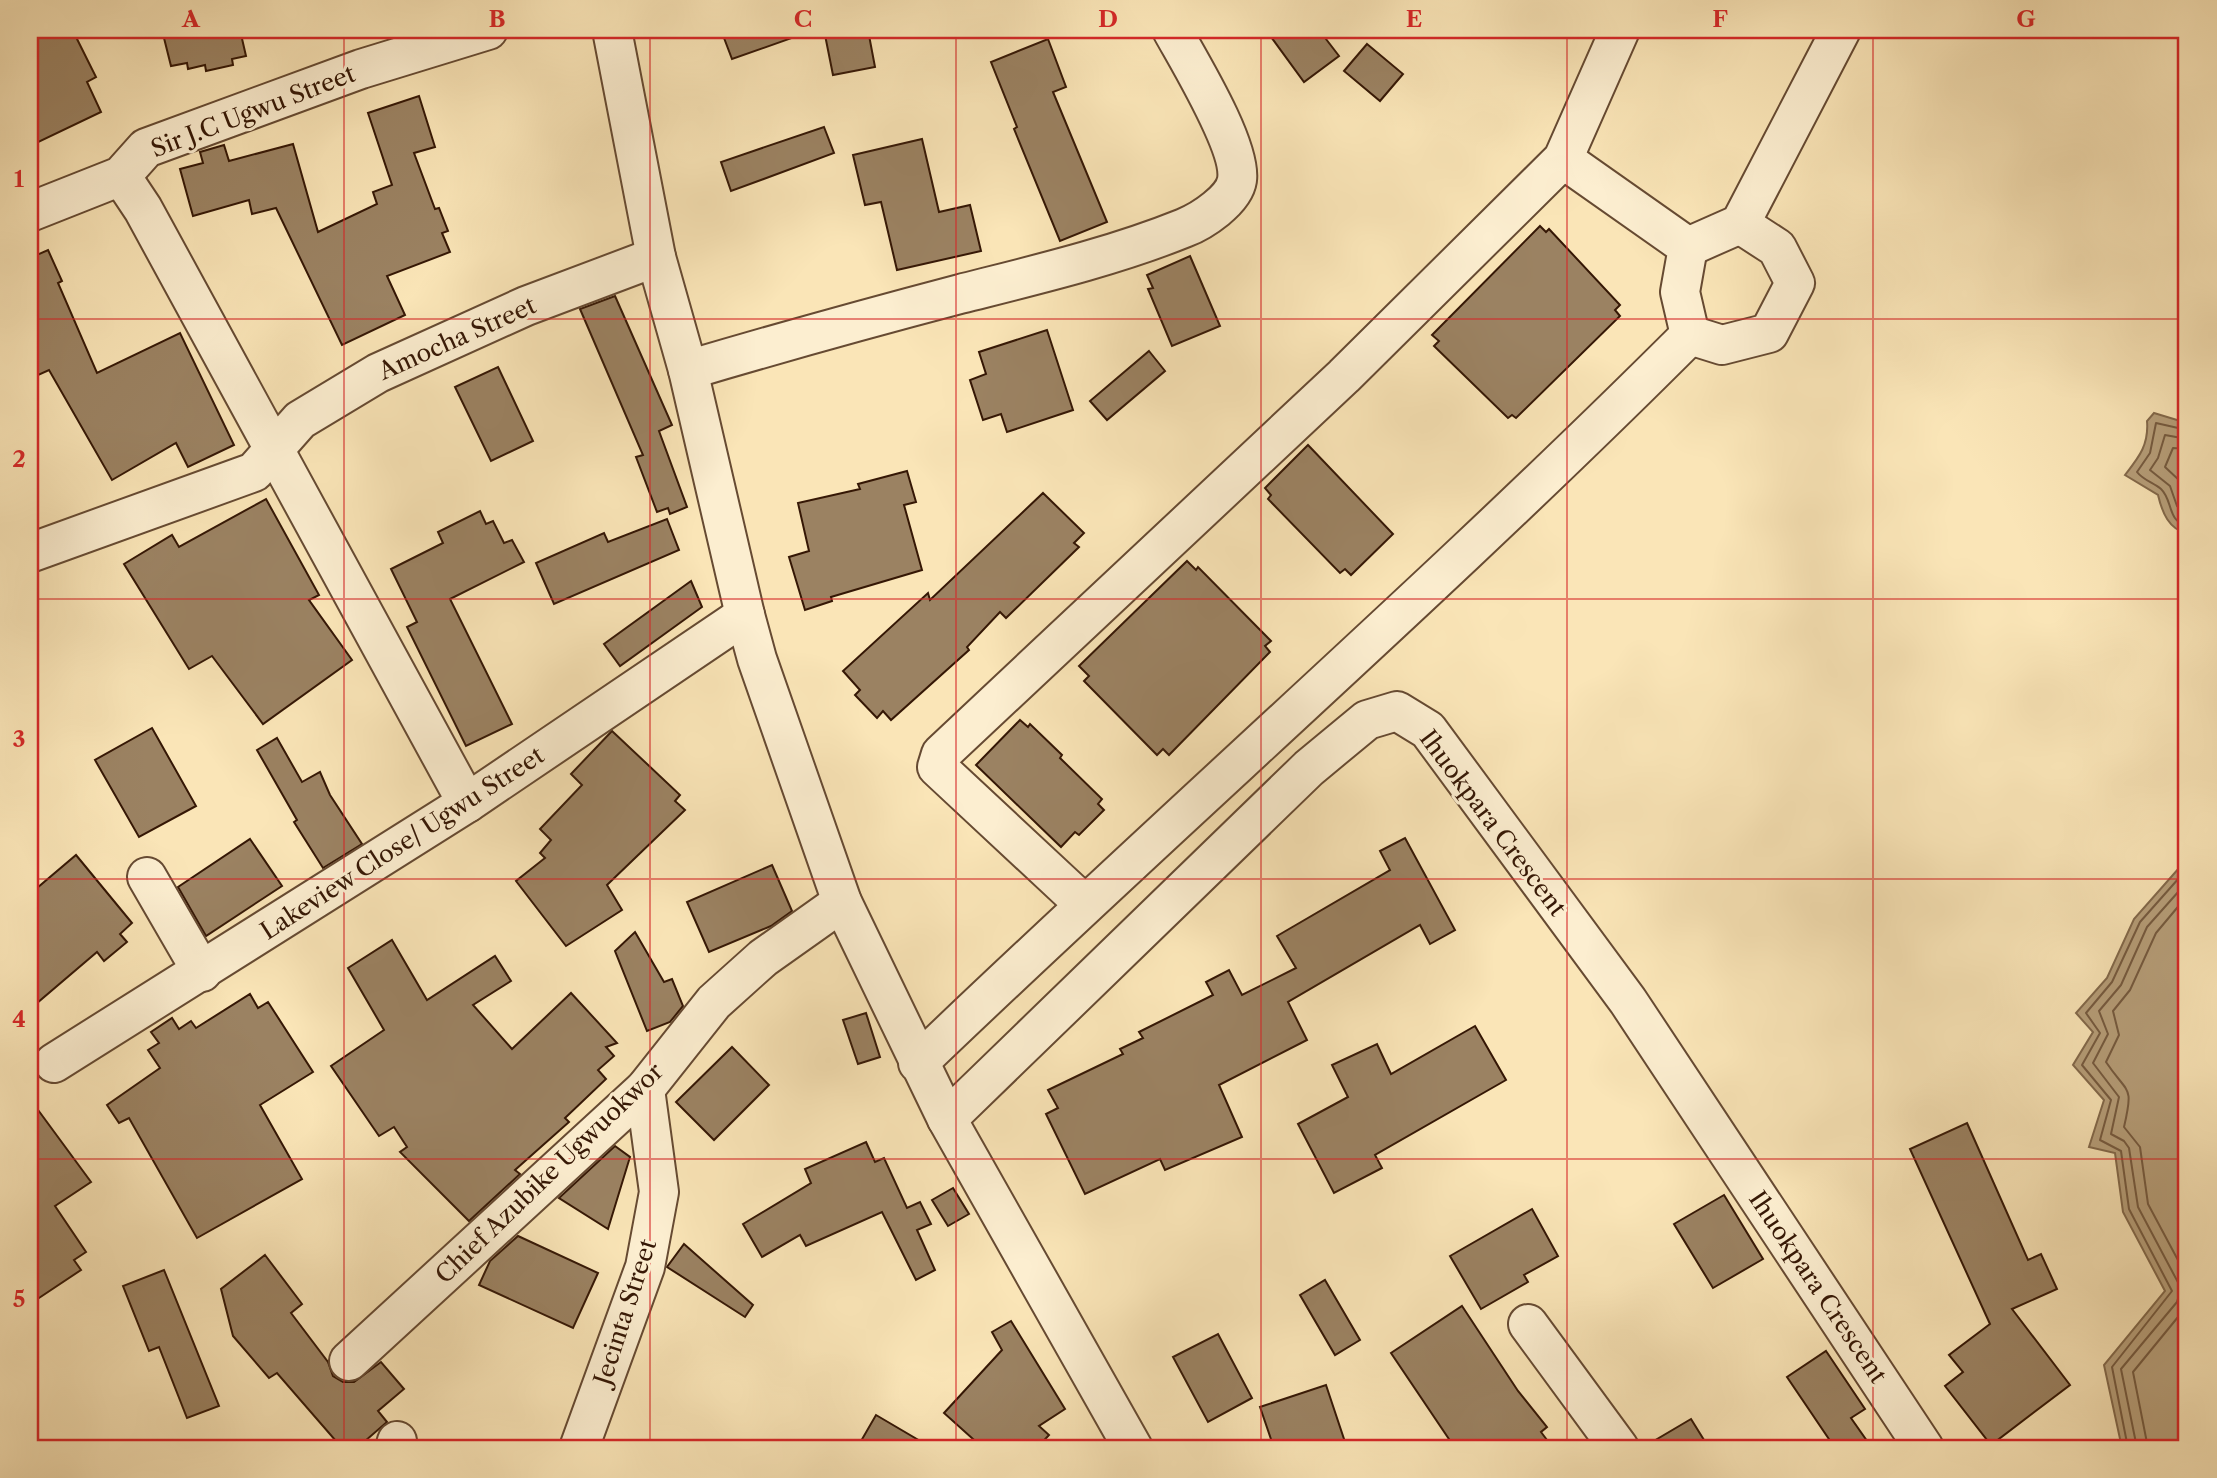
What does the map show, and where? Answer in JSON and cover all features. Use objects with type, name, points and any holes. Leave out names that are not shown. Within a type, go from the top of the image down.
[{"type":"street","name":"Sir J.C Ugwu Street","points":[[30,212],[121,176],[146,148],[361,69],[488,30]]},
{"type":"street","points":[[612,30],[656,257],[688,370],[745,615],[757,659],[842,902],[947,1119],[1133,1448]]},
{"type":"street","points":[[688,370],[1072,265],[1187,227],[1231,197],[1238,179],[1231,149],[1212,102],[1172,30]]},
{"type":"street","points":[[1084,904],[937,766],[940,754],[1344,376],[1563,159],[1620,30]]},
{"type":"street","points":[[1688,247],[1740,224],[1841,30]]},
{"type":"street","points":[[1563,159],[1688,247]]},
{"type":"street","points":[[121,176],[143,209],[275,448],[467,803]]},
{"type":"street","points":[[1690,335],[1722,345],[1769,333],[1795,283],[1777,248],[1740,224]]},
{"type":"street","points":[[1688,247],[1680,292],[1690,335]]},
{"type":"street","name":"Amocha Street","points":[[30,553],[254,472],[300,420],[378,373],[526,306],[656,257]]},
{"type":"street","points":[[918,1063],[1084,904],[1584,440],[1690,335]]},
{"type":"street","name":"Lakeview Close/ Ugwu Street","points":[[54,1063],[467,803],[745,615]]},
{"type":"street","name":"Ihuokpara Crescent","points":[[947,1119],[1309,768],[1367,720],[1397,711],[1428,730],[1628,1001],[1924,1448]]},
{"type":"street","points":[[147,877],[202,971]]},
{"type":"street","name":"Chief Azubike Ugwuokwor","points":[[349,1362],[645,1089],[714,1002],[762,958],[842,902]]},
{"type":"street","name":"Jecinta Street","points":[[579,1448],[645,1267],[659,1192],[645,1089]]},
{"type":"street","points":[[1528,1324],[1619,1448]]},
{"type":"water","points":[[2154,413],[2187,423],[2187,533],[2171,524],[2164,514],[2158,495],[2125,475],[2142,450],[2147,421]]},
{"type":"water","points":[[2187,859],[2187,1448],[2122,1448],[2104,1365],[2165,1291],[2123,1212],[2115,1153],[2089,1147],[2104,1100],[2073,1065],[2093,1032],[2076,1013],[2107,978],[2134,919]]},
{"type":"building","points":[[41,30],[69,30],[75,35],[96,77],[87,82],[101,112],[30,146],[30,43]]},
{"type":"building","points":[[162,30],[240,30],[246,56],[232,59],[233,65],[206,71],[205,65],[188,69],[187,63],[171,66]]},
{"type":"building","points":[[721,30],[805,30],[806,33],[732,59]]},
{"type":"building","points":[[824,30],[868,30],[875,67],[833,75]]},
{"type":"building","points":[[1266,30],[1319,30],[1339,56],[1304,82]]},
{"type":"building","points":[[1048,39],[1066,87],[1053,92],[1107,222],[1060,241],[1014,129],[1017,127],[991,62]]},
{"type":"building","points":[[1367,44],[1403,74],[1380,101],[1344,71]]},
{"type":"building","points":[[419,96],[435,147],[414,153],[435,209],[439,208],[448,231],[442,233],[450,252],[387,276],[405,315],[342,345],[276,208],[252,214],[249,200],[193,216],[180,169],[203,163],[200,152],[224,145],[229,161],[293,144],[318,232],[377,204],[373,192],[392,185],[368,113]]},
{"type":"building","points":[[824,127],[834,153],[731,191],[721,162]]},
{"type":"building","points":[[922,139],[939,212],[970,205],[981,251],[897,270],[881,202],[865,205],[853,155]]},
{"type":"building","points":[[1540,226],[1546,232],[1549,229],[1620,305],[1615,310],[1620,316],[1516,418],[1512,415],[1508,418],[1434,346],[1439,341],[1432,335]]},
{"type":"building","points":[[48,250],[62,281],[58,283],[97,373],[180,333],[234,445],[188,467],[176,443],[112,480],[49,370],[36,376],[30,362],[30,258]]},
{"type":"building","points":[[1190,256],[1220,326],[1172,346],[1148,289],[1153,288],[1147,275]]},
{"type":"building","points":[[615,296],[672,425],[659,431],[687,507],[670,514],[668,508],[657,512],[636,457],[643,455],[580,309]]},
{"type":"building","points":[[1047,330],[1073,410],[1007,432],[1001,414],[983,420],[970,380],[986,374],[979,352]]},
{"type":"building","points":[[1149,351],[1165,371],[1107,420],[1090,401]]},
{"type":"building","points":[[498,367],[533,441],[491,461],[455,387]]},
{"type":"building","points":[[1308,445],[1393,534],[1351,575],[1345,569],[1340,573],[1268,499],[1271,495],[1265,488]]},
{"type":"building","points":[[907,471],[916,502],[904,505],[922,570],[831,597],[832,601],[805,610],[789,557],[809,551],[798,503],[860,489],[858,484]]},
{"type":"building","points":[[1043,493],[1084,533],[1074,543],[1079,547],[1006,618],[1000,612],[967,647],[969,650],[891,720],[883,711],[877,718],[855,695],[860,690],[843,671],[928,593],[930,600]]},
{"type":"building","points":[[266,499],[319,595],[309,600],[352,660],[263,724],[212,656],[189,669],[124,564],[172,535],[179,547]]},
{"type":"building","points":[[480,511],[486,524],[493,521],[504,543],[512,540],[524,562],[450,599],[512,724],[466,746],[407,627],[417,622],[391,569],[443,543],[438,532]]},
{"type":"building","points":[[667,519],[679,550],[554,604],[536,563],[604,533],[608,542]]},
{"type":"building","points":[[1187,561],[1196,570],[1198,567],[1271,641],[1265,646],[1270,652],[1169,755],[1163,749],[1157,755],[1084,681],[1089,676],[1079,666]]},
{"type":"building","points":[[691,581],[702,607],[620,666],[604,644]]},
{"type":"building","points":[[1020,720],[1028,727],[1030,724],[1102,799],[1098,804],[1104,810],[1079,835],[1075,832],[1061,847],[976,765]]},
{"type":"building","points":[[152,728],[196,806],[139,837],[95,760]]},
{"type":"building","points":[[612,731],[680,795],[675,801],[685,810],[607,885],[622,910],[566,946],[516,881],[545,858],[540,853],[551,840],[540,829],[582,785],[571,774]]},
{"type":"building","points":[[277,738],[302,782],[320,772],[330,795],[362,844],[323,868],[294,822],[297,820],[257,750]]},
{"type":"building","points":[[1405,838],[1455,930],[1430,944],[1420,925],[1288,1002],[1307,1040],[1219,1085],[1242,1137],[1165,1170],[1160,1159],[1085,1194],[1046,1114],[1058,1108],[1048,1090],[1123,1054],[1120,1049],[1143,1038],[1139,1032],[1213,995],[1206,982],[1229,970],[1242,995],[1296,968],[1277,936],[1390,870],[1380,851]]},
{"type":"building","points":[[250,839],[282,886],[206,936],[178,887]]},
{"type":"building","points":[[76,855],[132,923],[120,934],[127,942],[104,961],[97,952],[30,1009],[30,894]]},
{"type":"building","points":[[772,865],[792,911],[771,926],[709,952],[687,902]]},
{"type":"building","points":[[635,932],[664,982],[672,979],[683,1006],[670,1022],[647,1031],[615,951]]},
{"type":"building","points":[[392,940],[427,1000],[495,956],[511,981],[473,1005],[512,1049],[571,993],[617,1043],[606,1047],[614,1056],[598,1070],[606,1079],[565,1118],[569,1122],[515,1170],[520,1174],[469,1221],[400,1152],[407,1147],[394,1127],[379,1136],[331,1066],[384,1030],[348,968]]},
{"type":"building","points":[[250,994],[258,1008],[268,1002],[313,1072],[260,1105],[302,1179],[197,1238],[129,1118],[119,1123],[107,1105],[160,1068],[148,1050],[159,1043],[151,1032],[172,1018],[179,1029],[191,1021],[196,1028]]},
{"type":"building","points":[[866,1013],[880,1057],[858,1064],[843,1020]]},
{"type":"building","points":[[1475,1026],[1506,1080],[1375,1155],[1382,1168],[1334,1193],[1298,1124],[1348,1097],[1332,1065],[1377,1044],[1391,1074]]},
{"type":"building","points":[[732,1047],[769,1085],[714,1140],[676,1102]]},
{"type":"building","points":[[30,1099],[91,1182],[55,1206],[86,1252],[74,1260],[81,1270],[30,1304]]},
{"type":"building","points":[[1967,1123],[2028,1260],[2041,1254],[2057,1289],[2012,1309],[2070,1385],[1991,1445],[1945,1386],[1963,1372],[1949,1355],[1990,1324],[1910,1149]]},
{"type":"building","points":[[866,1142],[875,1162],[884,1158],[907,1208],[920,1202],[931,1224],[917,1230],[935,1270],[916,1280],[882,1212],[806,1246],[800,1235],[762,1257],[743,1224],[811,1183],[805,1169]]},
{"type":"building","points":[[615,1146],[630,1157],[608,1229],[559,1198]]},
{"type":"building","points":[[953,1188],[969,1214],[948,1226],[932,1200]]},
{"type":"building","points":[[1724,1195],[1763,1259],[1713,1288],[1674,1224]]},
{"type":"building","points":[[1532,1209],[1558,1256],[1524,1275],[1528,1282],[1481,1309],[1450,1256]]},
{"type":"building","points":[[518,1236],[598,1273],[573,1328],[479,1285],[490,1261]]},
{"type":"building","points":[[684,1244],[753,1305],[745,1317],[667,1267]]},
{"type":"building","points":[[265,1255],[302,1304],[291,1313],[328,1362],[333,1376],[343,1382],[354,1382],[381,1362],[404,1389],[378,1411],[387,1422],[357,1448],[342,1448],[277,1373],[269,1378],[233,1336],[221,1289]]},
{"type":"building","points":[[164,1270],[219,1406],[187,1418],[159,1347],[149,1351],[123,1286]]},
{"type":"building","points":[[1325,1280],[1360,1340],[1335,1355],[1300,1295]]},
{"type":"building","points":[[1462,1306],[1518,1391],[1547,1427],[1541,1432],[1553,1448],[1455,1448],[1391,1353]]},
{"type":"building","points":[[1011,1321],[1065,1409],[1039,1426],[1049,1435],[1037,1448],[983,1448],[944,1413],[1002,1350],[992,1332]]},
{"type":"building","points":[[1218,1334],[1252,1398],[1208,1422],[1173,1357]]},
{"type":"building","points":[[1826,1351],[1865,1409],[1851,1418],[1872,1448],[1835,1448],[1787,1377]]},
{"type":"building","points":[[1326,1385],[1347,1448],[1274,1448],[1260,1407]]},
{"type":"building","points":[[876,1415],[932,1448],[857,1448]]},
{"type":"building","points":[[1691,1419],[1709,1448],[1642,1448]]}]
